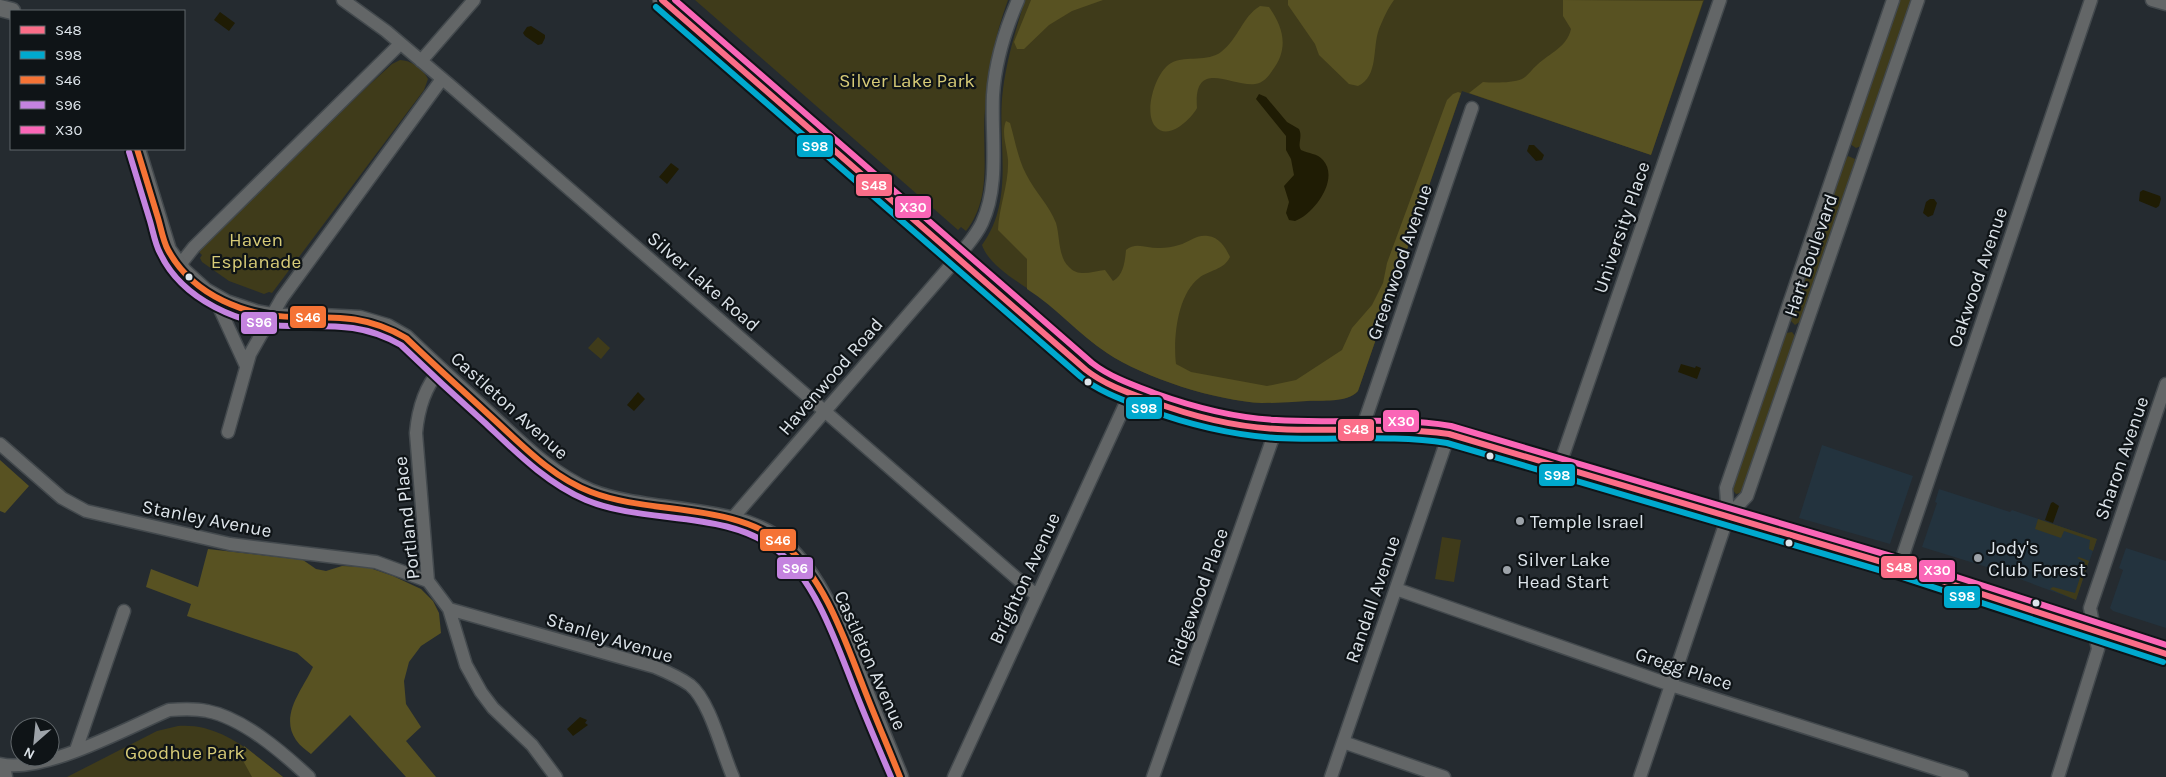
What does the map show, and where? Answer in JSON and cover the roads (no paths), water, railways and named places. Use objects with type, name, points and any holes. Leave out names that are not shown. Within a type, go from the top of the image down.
[{"type":"main road","points":[[662,0],[1094,375],[1130,394],[1196,414],[1250,426],[1276,429],[1406,428],[1449,434],[1899,567],[2166,654]]},
{"type":"street","name":"Silver Lake Road","points":[[343,0],[442,79],[1036,595]]},
{"type":"street","points":[[421,61],[474,0]]},
{"type":"street","name":"Havenwood Road","points":[[731,520],[958,257],[979,230],[990,198],[993,178],[993,94],[997,64],[1005,33],[1018,0]]},
{"type":"street","name":"University Place","points":[[1559,467],[1720,0]]},
{"type":"street","name":"Hart Boulevard","points":[[1640,777],[1728,516],[1726,488],[1893,0]]},
{"type":"street","name":"Hart Boulevard","points":[[1728,516],[1747,496],[1918,0]]},
{"type":"street","name":"Oakwood Avenue","points":[[1899,567],[2091,0]]},
{"type":"street","points":[[2152,0],[2166,4]]},
{"type":"street","points":[[179,266],[194,247],[400,44]]},
{"type":"street","points":[[228,432],[246,366],[255,342],[282,298],[442,79]]},
{"type":"street","name":"Greenwood Avenue","points":[[1362,429],[1472,108]]},
{"type":"street","name":"Castleton Avenue","points":[[137,150],[166,246],[179,266],[198,285],[214,296],[240,309],[271,316],[339,318],[380,324],[406,338],[536,458],[573,484],[600,496],[620,501],[731,520],[755,526],[776,538],[793,553],[814,582],[841,633],[900,777]]},
{"type":"street","points":[[214,296],[246,366]]},
{"type":"street","name":"Portland Place","points":[[440,370],[426,390],[418,411],[416,433],[428,581],[449,608],[466,665],[481,692],[493,708],[532,745],[556,777]]},
{"type":"street","name":"Sharon Avenue","points":[[2058,777],[2098,649],[2090,608],[2166,384]]},
{"type":"street","name":"Brighton Avenue","points":[[954,777],[1130,394]]},
{"type":"street","name":"Ridgewood Place","points":[[1153,777],[1276,429]]},
{"type":"street","name":"Randall Avenue","points":[[1331,777],[1449,434]]},
{"type":"street","name":"Stanley Avenue","points":[[0,444],[62,498],[86,511],[230,544],[376,562],[428,581]]},
{"type":"street","name":"Gregg Place","points":[[1396,589],[1672,685],[1962,777]]},
{"type":"street","name":"Stanley Avenue","points":[[449,608],[655,667],[691,686],[701,697],[733,777]]},
{"type":"street","points":[[76,750],[124,611]]},
{"type":"street","points":[[4,768],[50,760],[168,710],[197,710],[224,716],[240,724],[294,763],[309,777]]},
{"type":"street","points":[[1343,742],[1444,777]]},
{"type":"place","name":"Temple Israel","points":[[1520,521]]},
{"type":"place","name":"Jody's Club Forest","points":[[1978,558]]},
{"type":"place","name":"Silver Lake Head Start","points":[[1507,570]]},
{"type":"park label","name":"Silver Lake Park","points":[[907,80]]},
{"type":"park label","name":"Haven Esplanade","points":[[256,250]]},
{"type":"park label","name":"Goodhue Park","points":[[185,752]]}]
